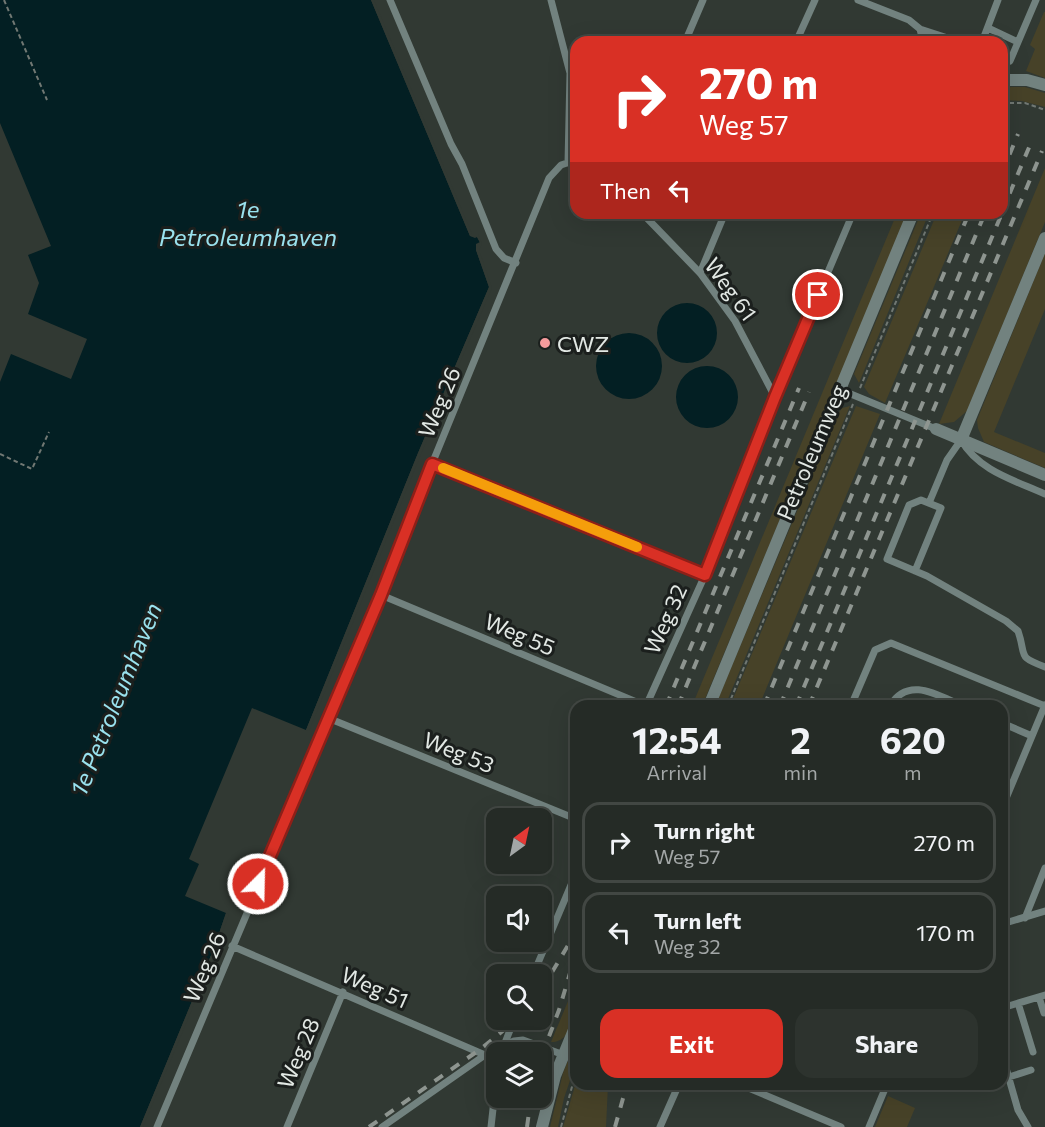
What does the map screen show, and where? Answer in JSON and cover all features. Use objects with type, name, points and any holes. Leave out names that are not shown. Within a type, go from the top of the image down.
[{"type":"street","points":[[1008,80],[1027,80],[1045,85]]},
{"type":"street","name":"Petroleumweg","points":[[712,700],[911,219]]},
{"type":"street","points":[[962,440],[1045,238]]},
{"type":"street","points":[[936,429],[1045,475]]},
{"type":"street","points":[[542,1127],[555,1076],[570,1040]]},
{"type":"lane","points":[[390,0],[451,144],[462,164],[496,249],[504,258],[516,263]]},
{"type":"lane","points":[[551,0],[570,73]]},
{"type":"lane","points":[[688,36],[703,0]]},
{"type":"lane","points":[[799,36],[815,0]]},
{"type":"lane","points":[[858,0],[909,20],[920,29],[942,36]]},
{"type":"lane","points":[[985,36],[998,0]]},
{"type":"lane","points":[[1010,61],[1036,0]]},
{"type":"lane","points":[[988,28],[1005,36]]},
{"type":"lane","points":[[920,29],[921,36]]},
{"type":"lane","points":[[1008,37],[1018,42]]},
{"type":"lane","name":"Weg 26","points":[[157,1127],[381,595],[549,178],[561,165],[570,163]]},
{"type":"lane","name":"Weg 61","points":[[648,219],[700,273],[735,321],[775,397]]},
{"type":"lane","points":[[700,273],[722,219]]},
{"type":"lane","name":"Weg 32","points":[[649,700],[705,575],[775,397],[850,219]]},
{"type":"lane","points":[[841,390],[936,429]]},
{"type":"lane","points":[[929,503],[947,460],[962,440],[969,453],[981,464],[1045,494]]},
{"type":"lane","points":[[432,464],[705,575]]},
{"type":"lane","points":[[915,571],[941,508],[921,500],[909,505],[887,559],[938,582],[1014,627],[1018,632],[1024,658],[1045,667]]},
{"type":"lane","name":"Weg 55","points":[[381,595],[632,700]]},
{"type":"lane","points":[[854,700],[875,650],[891,643],[1045,707],[1008,794]]},
{"type":"lane","points":[[895,700],[898,696],[915,689],[922,689],[949,700]]},
{"type":"lane","name":"Weg 53","points":[[328,718],[570,817]]},
{"type":"lane","points":[[1008,726],[1032,736]]},
{"type":"lane","points":[[1024,918],[1045,868]]},
{"type":"lane","points":[[538,964],[570,887]]},
{"type":"lane","points":[[1008,922],[1045,911]]},
{"type":"lane","name":"Weg 51","points":[[232,946],[343,992],[484,1055]]},
{"type":"lane","name":"Weg 28","points":[[287,1127],[343,992]]},
{"type":"lane","points":[[1008,1006],[1042,996],[1044,1013]]},
{"type":"lane","points":[[1018,1003],[1033,1052]]},
{"type":"lane","points":[[513,1042],[523,1040],[528,1042]]},
{"type":"lane","points":[[552,1051],[564,1056]]},
{"type":"lane","points":[[382,1127],[484,1055]]},
{"type":"lane","points":[[1028,1127],[1018,1110],[1008,1077],[1031,1070]]},
{"type":"lane","points":[[660,1127],[676,1090]]},
{"type":"lane","points":[[753,1090],[841,1127]]},
{"type":"lane","points":[[869,1127],[884,1090]]},
{"type":"lane","points":[[491,1127],[493,1108]]},
{"type":"path","points":[[4,0],[47,100]]},
{"type":"path","points":[[1008,103],[1025,104],[1045,110]]},
{"type":"path","name":"Petroleumweg","points":[[730,700],[930,219]]},
{"type":"path","points":[[0,454],[32,470],[49,432]]},
{"type":"path","points":[[561,1127],[571,1090]]},
{"type":"shaded area","points":[[1044,12],[1045,78],[1026,71],[1035,49],[1030,45]]},
{"type":"shaded area","points":[[1025,87],[1045,93],[1045,107],[1022,101],[1008,100],[1008,88]]},
{"type":"shaded area","points":[[1045,168],[1045,222],[967,411],[954,422],[939,424]]},
{"type":"shaded area","points":[[895,219],[905,219],[705,700],[694,700]]},
{"type":"shaded area","points":[[919,219],[927,219],[859,383],[854,374]]},
{"type":"shaded area","points":[[934,219],[962,219],[885,403],[869,394],[864,387]]},
{"type":"shaded area","points":[[1045,253],[1045,309],[994,432],[1045,453],[1045,468],[984,442],[977,420]]},
{"type":"shaded area","points":[[850,406],[728,700],[718,700],[838,414],[842,408]]},
{"type":"shaded area","points":[[856,406],[880,414],[761,700],[733,700]]},
{"type":"shaded area","points":[[570,996],[570,1028],[559,1040],[551,1042]]},
{"type":"shaded area","points":[[570,1056],[570,1080],[558,1127],[550,1127],[563,1073]]},
{"type":"shaded area","points":[[574,1090],[608,1090],[606,1127],[563,1127]]},
{"type":"shaded area","points":[[888,1096],[915,1108],[907,1127],[875,1127]]},
{"type":"water","name":"1e Petroleumhaven","points":[[0,0],[371,0],[470,236],[477,237],[480,243],[476,245],[476,250],[489,287],[418,453],[306,730],[252,708],[189,859],[199,864],[185,896],[226,913],[214,948],[140,1127],[0,1127],[0,382],[11,354],[71,379],[87,339],[28,314],[39,283],[28,255],[51,246],[0,123]]},
{"type":"water","points":[[681,303],[693,303],[709,311],[715,321],[717,333],[715,345],[709,355],[693,363],[681,363],[665,355],[657,339],[657,327],[665,311]]},
{"type":"water","points":[[622,333],[636,333],[648,338],[657,347],[662,366],[660,379],[653,390],[636,399],[622,399],[610,394],[601,385],[596,373],[596,359],[601,347],[610,338]]},
{"type":"water","points":[[707,366],[719,368],[729,375],[736,385],[738,397],[736,409],[729,419],[719,426],[707,428],[695,426],[685,419],[678,409],[676,397],[678,385],[685,375],[695,368]]},
{"type":"pier","points":[[371,0],[374,0],[472,234],[478,234],[482,244],[479,250],[492,288],[421,454],[309,731],[306,730],[418,453],[489,287],[476,250],[476,244],[480,242],[477,237],[470,236]]},
{"type":"pier","points":[[226,913],[229,914],[217,949],[143,1127],[140,1127],[214,948]]},
{"type":"railway","points":[[1008,158],[1018,134]]},
{"type":"railway","points":[[1008,198],[1030,145]]},
{"type":"railway","points":[[812,700],[1042,151]]},
{"type":"railway","points":[[766,700],[967,219]]},
{"type":"railway","points":[[782,700],[983,219]]},
{"type":"railway","points":[[799,700],[999,219]]},
{"type":"railway","points":[[669,700],[799,388]]},
{"type":"railway","points":[[681,700],[809,392]]},
{"type":"railway","points":[[552,972],[570,942]]},
{"type":"railway","points":[[547,1042],[570,973]]},
{"type":"railway","points":[[369,1127],[482,1048],[504,1030]]},
{"type":"railway","points":[[615,1127],[625,1090]]},
{"type":"railway","points":[[527,1127],[530,1108]]},
{"type":"slow traffic","points":[[443,468],[637,547]]},
{"type":"place","name":"CWZ","points":[[545,343]]},
{"type":"route","points":[[258,884],[381,595],[432,464],[705,575],[818,295]]}]
